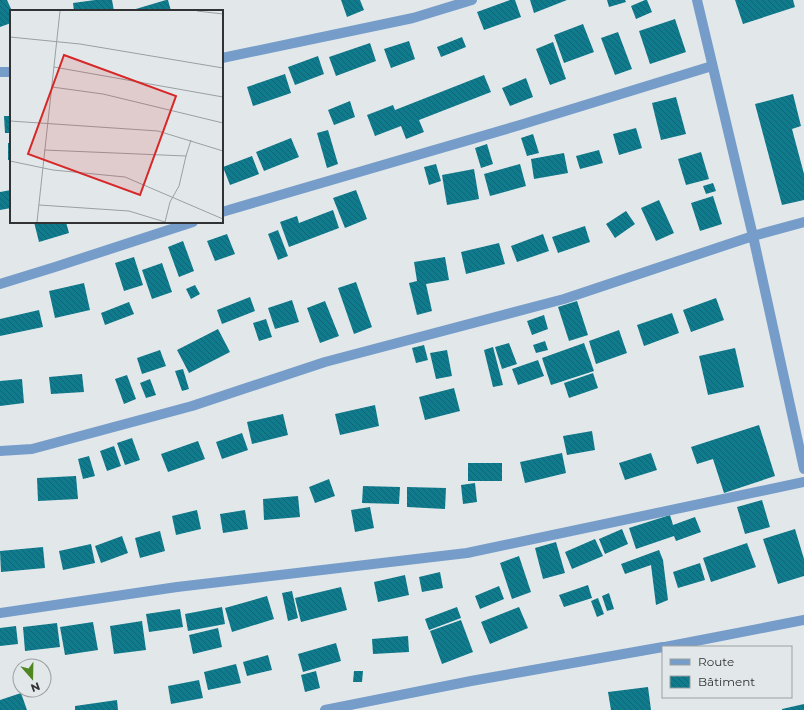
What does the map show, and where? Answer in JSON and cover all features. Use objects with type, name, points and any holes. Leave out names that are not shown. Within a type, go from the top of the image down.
[{"type":"street","points":[[223,58],[413,18],[472,0]]},
{"type":"street","points":[[697,0],[753,236],[804,469]]},
{"type":"street","points":[[223,212],[520,125],[712,66]]},
{"type":"street","points":[[0,451],[32,449],[192,406],[325,362],[564,299],[753,236],[804,222]]},
{"type":"street","points":[[0,284],[189,223]]},
{"type":"street","points":[[0,613],[177,587],[467,552],[804,482]]},
{"type":"street","points":[[669,646],[804,620]]},
{"type":"street","points":[[325,710],[662,647]]},
{"type":"building","points":[[0,0],[7,0],[12,10],[10,10],[10,23],[0,27]]},
{"type":"building","points":[[95,0],[112,0],[114,10],[74,10],[73,3]]},
{"type":"building","points":[[168,0],[171,10],[132,10]]},
{"type":"building","points":[[341,0],[360,0],[364,10],[347,17]]},
{"type":"building","points":[[510,0],[515,0],[521,17],[484,30],[477,12]]},
{"type":"building","points":[[530,0],[567,0],[534,13]]},
{"type":"building","points":[[607,0],[625,0],[626,2],[609,7]]},
{"type":"building","points":[[647,0],[652,12],[636,19],[631,6]]},
{"type":"building","points":[[735,0],[793,0],[795,7],[743,24]]},
{"type":"building","points":[[675,19],[686,52],[650,64],[639,31]]},
{"type":"building","points":[[583,24],[594,52],[564,63],[554,35]]},
{"type":"building","points":[[618,32],[632,69],[615,75],[601,38]]},
{"type":"building","points":[[462,37],[466,47],[441,57],[437,47]]},
{"type":"building","points":[[409,41],[415,59],[391,68],[384,49]]},
{"type":"building","points":[[553,42],[566,79],[550,85],[536,49]]},
{"type":"building","points":[[370,43],[376,61],[336,76],[329,57]]},
{"type":"building","points":[[318,56],[324,74],[295,85],[288,67]]},
{"type":"building","points":[[285,74],[291,93],[253,106],[247,87]]},
{"type":"building","points":[[484,75],[491,92],[419,120],[424,132],[406,139],[401,126],[375,136],[367,115],[393,105],[395,110]]},
{"type":"building","points":[[526,78],[533,97],[510,106],[502,88]]},
{"type":"building","points":[[793,94],[801,126],[792,129],[804,174],[804,200],[782,205],[755,104]]},
{"type":"building","points":[[676,97],[686,134],[661,140],[652,103]]},
{"type":"building","points":[[350,101],[355,117],[334,125],[328,110]]},
{"type":"building","points":[[4,116],[10,116],[10,133],[5,133]]},
{"type":"building","points":[[636,128],[642,148],[619,155],[613,134]]},
{"type":"building","points":[[328,130],[338,164],[327,168],[317,133]]},
{"type":"building","points":[[533,134],[539,153],[527,156],[521,138]]},
{"type":"building","points":[[291,138],[299,157],[264,171],[256,152]]},
{"type":"building","points":[[8,143],[10,143],[10,160],[8,160]]},
{"type":"building","points":[[487,144],[493,164],[481,168],[475,148]]},
{"type":"building","points":[[599,150],[603,163],[580,169],[576,156]]},
{"type":"building","points":[[701,152],[709,179],[686,185],[678,159]]},
{"type":"building","points":[[564,153],[568,173],[534,179],[531,159]]},
{"type":"building","points":[[252,156],[259,174],[230,185],[223,167]]},
{"type":"building","points":[[436,164],[441,181],[429,185],[424,167]]},
{"type":"building","points":[[520,164],[526,186],[490,196],[484,174]]},
{"type":"building","points":[[474,169],[479,199],[447,205],[442,175]]},
{"type":"building","points":[[713,183],[716,191],[706,194],[703,186]]},
{"type":"building","points":[[10,190],[10,208],[0,210],[0,192]]},
{"type":"building","points":[[356,190],[367,219],[345,228],[333,198]]},
{"type":"building","points":[[713,196],[722,224],[700,231],[691,203]]},
{"type":"building","points":[[659,200],[674,233],[656,241],[641,208]]},
{"type":"building","points":[[333,210],[339,228],[289,247],[280,222],[297,216],[299,223]]},
{"type":"building","points":[[626,211],[635,224],[615,238],[606,224]]},
{"type":"building","points":[[34,223],[66,223],[69,233],[39,242]]},
{"type":"building","points":[[585,226],[590,242],[558,253],[552,237]]},
{"type":"building","points":[[278,230],[288,256],[278,260],[268,234]]},
{"type":"building","points":[[227,234],[235,254],[215,261],[207,241]]},
{"type":"building","points":[[543,234],[549,251],[517,262],[511,246]]},
{"type":"building","points":[[183,241],[194,271],[179,277],[168,247]]},
{"type":"building","points":[[499,243],[505,264],[466,274],[461,252]]},
{"type":"building","points":[[134,257],[143,285],[124,291],[115,263]]},
{"type":"building","points":[[445,257],[449,280],[426,284],[432,311],[417,315],[409,283],[417,281],[414,262]]},
{"type":"building","points":[[162,263],[172,292],[152,299],[142,270]]},
{"type":"building","points":[[356,282],[372,327],[354,334],[338,288]]},
{"type":"building","points":[[84,283],[90,310],[55,318],[49,291]]},
{"type":"building","points":[[195,285],[200,294],[191,299],[186,289]]},
{"type":"building","points":[[250,297],[255,311],[222,324],[217,310]]},
{"type":"building","points":[[716,298],[724,320],[691,332],[683,310]]},
{"type":"building","points":[[292,300],[299,322],[275,329],[268,308]]},
{"type":"building","points":[[325,301],[339,336],[320,343],[307,308]]},
{"type":"building","points":[[577,301],[588,335],[569,341],[558,307]]},
{"type":"building","points":[[129,302],[134,314],[105,325],[101,313]]},
{"type":"building","points":[[39,310],[43,327],[0,336],[0,319]]},
{"type":"building","points":[[672,313],[679,333],[644,346],[637,325]]},
{"type":"building","points":[[544,315],[548,329],[532,335],[527,321]]},
{"type":"building","points":[[266,319],[272,337],[259,341],[253,323]]},
{"type":"building","points":[[218,329],[230,352],[189,373],[177,350]]},
{"type":"building","points":[[619,330],[627,353],[596,364],[589,341]]},
{"type":"building","points":[[545,341],[548,350],[536,353],[533,345]]},
{"type":"building","points":[[509,343],[517,364],[502,369],[495,347]]},
{"type":"building","points":[[584,343],[594,371],[551,385],[542,358]]},
{"type":"building","points":[[424,345],[428,360],[416,363],[412,348]]},
{"type":"building","points":[[493,347],[503,385],[493,387],[484,350]]},
{"type":"building","points":[[735,348],[744,387],[708,395],[699,356]]},
{"type":"building","points":[[160,350],[166,366],[142,374],[137,358]]},
{"type":"building","points":[[447,350],[452,376],[436,379],[430,353]]},
{"type":"building","points":[[538,360],[544,376],[518,385],[512,369]]},
{"type":"building","points":[[183,369],[189,389],[182,391],[175,371]]},
{"type":"building","points":[[593,373],[598,388],[569,398],[564,383]]},
{"type":"building","points":[[82,374],[84,392],[51,394],[49,377]]},
{"type":"building","points":[[127,375],[136,399],[124,404],[115,379]]},
{"type":"building","points":[[22,379],[24,403],[0,406],[0,381]]},
{"type":"building","points":[[150,379],[156,395],[146,398],[140,383]]},
{"type":"building","points":[[454,388],[460,411],[425,420],[419,397]]},
{"type":"building","points":[[375,405],[379,426],[340,435],[335,414]]},
{"type":"building","points":[[283,414],[288,435],[252,444],[247,422]]},
{"type":"building","points":[[759,425],[775,476],[724,493],[713,459],[697,464],[691,447]]},
{"type":"building","points":[[592,431],[595,450],[567,455],[563,436]]},
{"type":"building","points":[[242,433],[248,450],[222,459],[216,442]]},
{"type":"building","points":[[132,438],[140,460],[125,465],[117,443]]},
{"type":"building","points":[[198,441],[205,459],[168,472],[161,454]]},
{"type":"building","points":[[114,446],[121,466],[107,471],[100,451]]},
{"type":"building","points":[[562,453],[566,473],[525,483],[520,462]]},
{"type":"building","points":[[651,453],[657,470],[625,480],[619,463]]},
{"type":"building","points":[[89,456],[95,476],[83,479],[78,459]]},
{"type":"building","points":[[468,463],[502,463],[502,481],[468,481]]},
{"type":"building","points":[[76,476],[78,499],[38,501],[37,478]]},
{"type":"building","points":[[329,479],[335,496],[315,503],[309,487]]},
{"type":"building","points":[[475,483],[477,502],[463,504],[461,485]]},
{"type":"building","points":[[363,486],[400,487],[399,504],[362,503]]},
{"type":"building","points":[[407,487],[446,488],[445,509],[407,507]]},
{"type":"building","points":[[298,496],[300,517],[264,520],[263,499]]},
{"type":"building","points":[[762,500],[770,527],[745,534],[737,507]]},
{"type":"building","points":[[370,507],[374,528],[355,532],[351,510]]},
{"type":"building","points":[[197,510],[201,529],[176,535],[172,516]]},
{"type":"building","points":[[245,510],[248,529],[223,533],[220,514]]},
{"type":"building","points":[[670,515],[673,525],[695,517],[701,532],[676,541],[674,536],[636,549],[629,528]]},
{"type":"building","points":[[622,529],[628,544],[605,554],[599,539]]},
{"type":"building","points":[[795,529],[804,559],[804,576],[778,584],[763,539]]},
{"type":"building","points":[[160,531],[165,551],[140,558],[135,538]]},
{"type":"building","points":[[122,536],[128,553],[101,563],[95,546]]},
{"type":"building","points":[[595,539],[603,556],[572,569],[565,552]]},
{"type":"building","points":[[556,542],[565,573],[543,579],[535,548]]},
{"type":"building","points":[[747,543],[756,567],[711,582],[703,558]]},
{"type":"building","points":[[91,544],[95,563],[63,570],[59,551]]},
{"type":"building","points":[[43,547],[45,568],[1,572],[0,551]]},
{"type":"building","points":[[659,550],[663,560],[668,600],[656,605],[651,565],[625,574],[621,564]]},
{"type":"building","points":[[519,556],[531,592],[512,599],[500,563]]},
{"type":"building","points":[[700,563],[705,580],[678,588],[673,572]]},
{"type":"building","points":[[440,572],[443,588],[422,592],[419,577]]},
{"type":"building","points":[[405,575],[409,595],[378,602],[374,582]]},
{"type":"building","points":[[588,585],[592,598],[564,607],[559,595]]},
{"type":"building","points":[[499,586],[504,599],[480,609],[475,596]]},
{"type":"building","points":[[341,587],[347,610],[301,622],[295,598]]},
{"type":"building","points":[[292,591],[298,618],[288,621],[282,593]]},
{"type":"building","points":[[609,593],[614,609],[607,611],[602,596]]},
{"type":"building","points":[[267,596],[274,619],[232,632],[225,608]]},
{"type":"building","points":[[598,598],[604,614],[597,617],[591,601]]},
{"type":"building","points":[[222,607],[225,624],[188,631],[185,614]]},
{"type":"building","points":[[457,607],[461,618],[429,630],[425,619]]},
{"type":"building","points":[[519,607],[528,628],[490,644],[481,622]]},
{"type":"building","points":[[180,609],[183,627],[149,632],[146,614]]},
{"type":"building","points":[[461,620],[473,652],[442,664],[430,631]]},
{"type":"building","points":[[142,621],[146,650],[114,654],[110,626]]},
{"type":"building","points":[[93,622],[98,650],[65,655],[60,627]]},
{"type":"building","points":[[57,623],[60,647],[25,651],[23,627]]},
{"type":"building","points":[[16,626],[18,644],[0,646],[0,628]]},
{"type":"building","points":[[218,628],[222,647],[193,654],[189,635]]},
{"type":"building","points":[[408,636],[409,652],[373,654],[372,639]]},
{"type":"building","points":[[336,643],[341,661],[303,672],[298,654]]},
{"type":"building","points":[[268,655],[272,670],[247,676],[243,662]]},
{"type":"building","points":[[236,664],[241,683],[208,690],[204,672]]},
{"type":"building","points":[[316,671],[320,688],[305,692],[301,675]]},
{"type":"building","points":[[354,671],[363,671],[362,682],[353,682]]},
{"type":"building","points":[[199,680],[203,698],[171,704],[168,686]]},
{"type":"building","points":[[648,687],[651,710],[611,710],[608,692]]},
{"type":"building","points":[[12,696],[12,698],[23,698],[27,710],[0,710],[0,700]]},
{"type":"building","points":[[117,700],[118,710],[75,710],[75,706]]},
{"type":"building","points":[[804,704],[804,710],[782,710],[782,709]]}]
